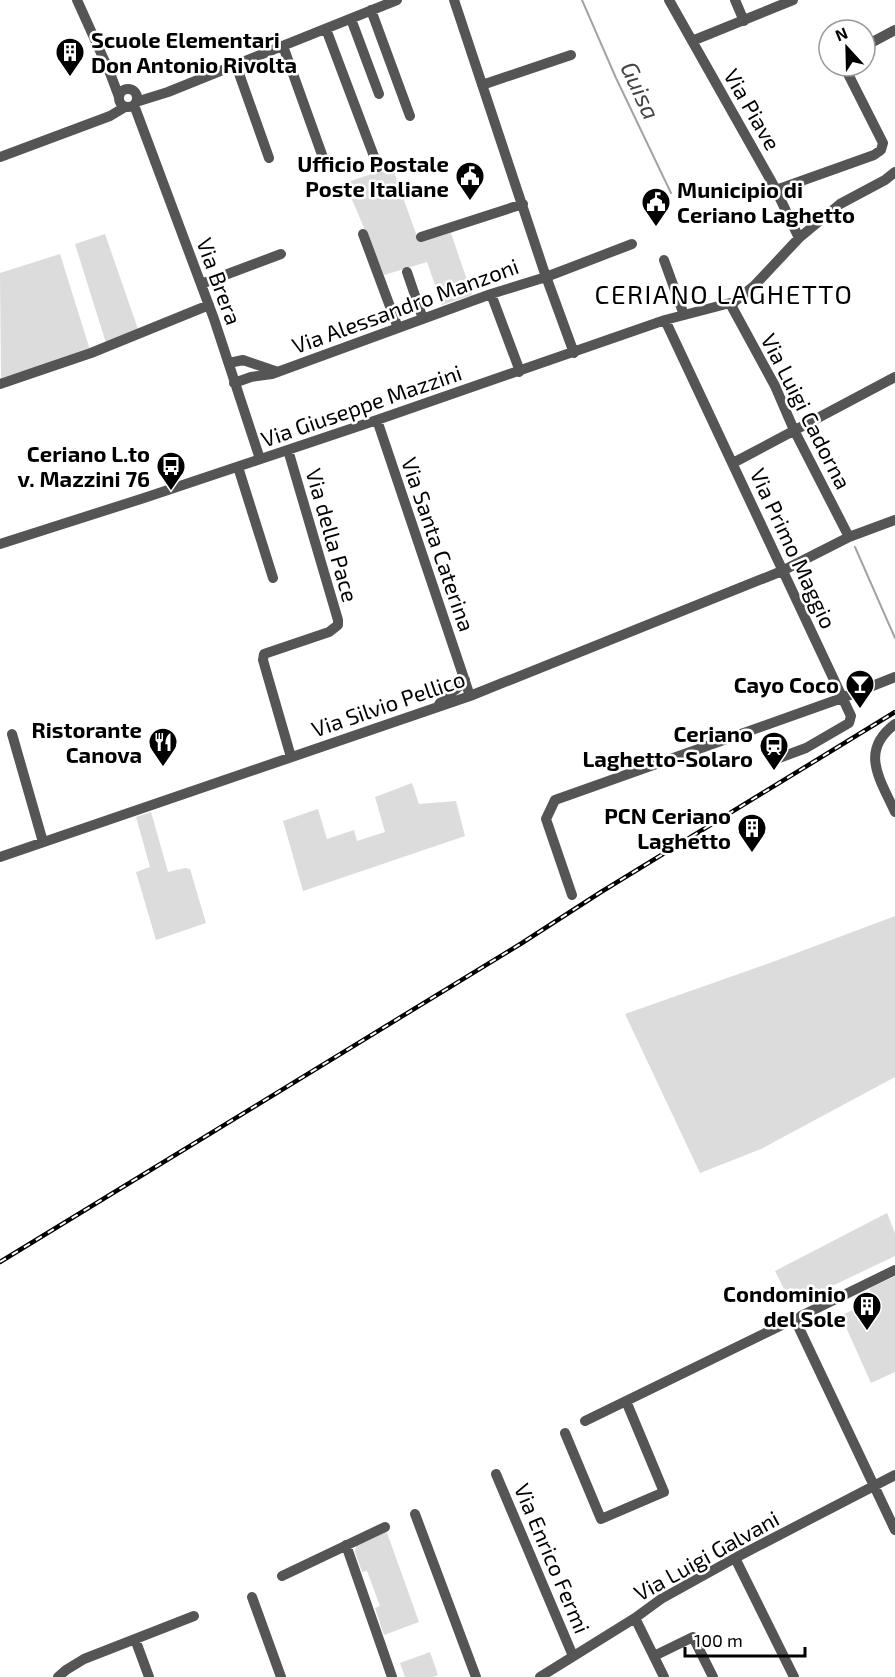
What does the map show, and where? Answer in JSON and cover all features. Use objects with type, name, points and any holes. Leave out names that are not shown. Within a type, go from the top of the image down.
[{"type":"street","points":[[77,0],[110,74],[128,100]]},
{"type":"street","points":[[0,157],[110,116],[128,100],[168,92],[397,0]]},
{"type":"street","points":[[454,0],[546,277],[574,353]]},
{"type":"street","name":"Via Piave","points":[[669,0],[777,190],[799,238]]},
{"type":"street","points":[[735,0],[744,21]]},
{"type":"street","points":[[692,41],[793,0]]},
{"type":"street","points":[[371,10],[410,116]]},
{"type":"street","points":[[351,19],[379,94]]},
{"type":"street","points":[[326,28],[378,167]]},
{"type":"street","points":[[877,40],[895,30]]},
{"type":"street","points":[[283,46],[325,163]]},
{"type":"street","points":[[482,85],[571,55]]},
{"type":"street","points":[[236,65],[269,158]]},
{"type":"street","points":[[777,190],[866,158],[881,150],[883,142],[850,78]]},
{"type":"street","name":"Via Brera","points":[[128,100],[138,119],[201,284],[260,459]]},
{"type":"street","points":[[734,302],[754,286],[799,238],[846,199],[885,180],[895,172]]},
{"type":"street","points":[[421,237],[523,204]]},
{"type":"street","points":[[363,234],[398,328]]},
{"type":"street","name":"Via Alessandro Manzoni","points":[[234,383],[251,376],[268,375],[491,294],[546,277],[632,244]]},
{"type":"street","points":[[201,284],[281,254]]},
{"type":"street","points":[[664,260],[684,315]]},
{"type":"street","points":[[407,272],[423,319]]},
{"type":"street","points":[[491,294],[519,372]]},
{"type":"street","name":"Via Giuseppe Mazzini","points":[[0,544],[238,467],[665,320],[734,302]]},
{"type":"street","name":"Via Luigi Cadorna","points":[[734,302],[732,307],[775,386],[794,430],[849,537]]},
{"type":"street","points":[[0,384],[91,353],[208,305]]},
{"type":"street","name":"Via Primo Maggio","points":[[665,320],[851,716],[849,723],[806,748],[779,758]]},
{"type":"street","name":"Via Alessandro Manzoni","points":[[229,363],[243,360],[278,371]]},
{"type":"street","points":[[733,463],[895,377]]},
{"type":"street","name":"Via Santa Caterina","points":[[377,420],[470,696]]},
{"type":"street","name":"Via della Pace","points":[[288,450],[338,620],[338,625],[330,632],[264,654],[291,757]]},
{"type":"street","points":[[238,467],[273,578]]},
{"type":"street","name":"Via Silvio Pellico","points":[[0,857],[470,696],[782,571],[849,537],[895,520]]},
{"type":"street","points":[[572,895],[546,819],[555,800],[895,677]]},
{"type":"street","points":[[438,706],[446,695],[456,691],[465,680]]},
{"type":"street","points":[[895,724],[882,735],[876,749],[874,763],[895,812]]},
{"type":"street","points":[[12,734],[44,842]]},
{"type":"street","points":[[585,1421],[788,1322],[794,1322],[801,1316],[895,1270]]},
{"type":"street","points":[[794,1322],[799,1328],[895,1530]]},
{"type":"street","points":[[565,1433],[601,1519],[664,1492],[626,1401]]},
{"type":"street","name":"Via Enrico Fermi","points":[[496,1474],[573,1656]]},
{"type":"street","name":"Via Luigi Galvani","points":[[540,1677],[635,1618],[661,1599],[895,1475]]},
{"type":"street","points":[[415,1514],[476,1677]]},
{"type":"street","points":[[282,1576],[385,1527]]},
{"type":"street","points":[[346,1545],[392,1677]]},
{"type":"street","points":[[735,1558],[794,1677]]},
{"type":"street","points":[[252,1598],[281,1677]]},
{"type":"street","points":[[58,1677],[84,1659],[194,1616]]},
{"type":"street","points":[[635,1618],[664,1677]]},
{"type":"street","points":[[654,1656],[693,1637],[713,1677]]},
{"type":"street","points":[[135,1639],[149,1677]]},
{"type":"shaded area","points":[[392,167],[419,242],[451,233],[472,295],[442,305],[427,262],[384,275],[345,183]]},
{"type":"shaded area","points":[[105,234],[138,329],[106,343],[75,244]]},
{"type":"shaded area","points":[[60,254],[90,350],[1,378],[0,273]]},
{"type":"shaded area","points":[[412,783],[419,804],[456,801],[465,836],[303,891],[283,821],[318,809],[327,839],[354,830],[357,841],[385,832],[375,797]]},
{"type":"shaded area","points":[[151,812],[168,872],[190,869],[206,923],[156,940],[136,872],[150,867],[136,817]]},
{"type":"shaded area","points":[[895,916],[895,1077],[761,1149],[700,1173],[625,1014]]},
{"type":"shaded area","points":[[887,1213],[895,1233],[895,1256],[792,1305],[775,1271]]},
{"type":"shaded area","points":[[895,1276],[895,1372],[871,1383],[841,1316],[871,1300],[870,1288]]},
{"type":"shaded area","points":[[386,1530],[419,1622],[384,1635],[375,1608],[380,1606],[367,1571],[362,1572],[355,1552],[357,1543]]},
{"type":"shaded area","points":[[430,1652],[438,1675],[405,1677],[400,1663]]},
{"type":"waterway","name":"Guisa","points":[[582,0],[671,193]]},
{"type":"waterway","name":"Guisa","points":[[855,547],[895,638]]},
{"type":"railway","points":[[0,1262],[895,712]]},
{"type":"place","name":"Scuole Elementari Don Antonio Rivolta","points":[[70,78]]},
{"type":"place","name":"Ufficio Postale Poste Italiane","points":[[470,202]]},
{"type":"place","name":"Municipio di Ceriano Laghetto","points":[[656,228]]},
{"type":"place","name":"Ceriano L.to v. Mazzini 76","points":[[171,492]]},
{"type":"place","name":"Cayo Coco","points":[[860,710]]},
{"type":"place","name":"Ristorante Canova","points":[[163,768]]},
{"type":"place","name":"Ceriano Laghetto-Solaro","points":[[774,772]]},
{"type":"place","name":"PCN Ceriano Laghetto","points":[[752,854]]},
{"type":"place","name":"Condominio del Sole","points":[[867,1332]]},
{"type":"district","name":"CERIANO LAGHETTO","points":[[724,293]]}]
